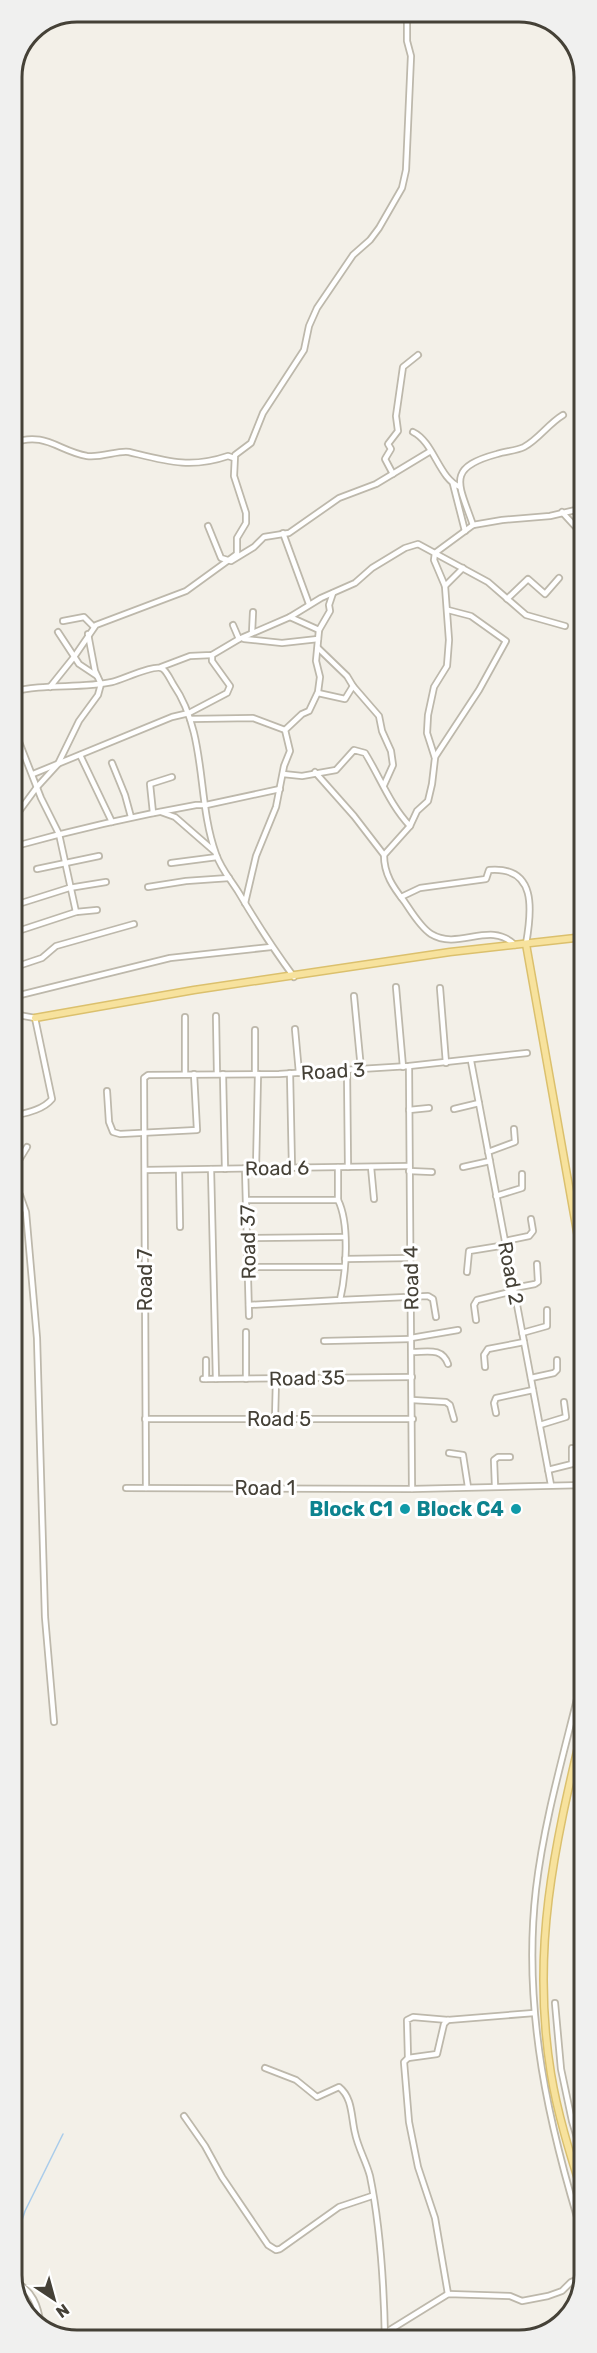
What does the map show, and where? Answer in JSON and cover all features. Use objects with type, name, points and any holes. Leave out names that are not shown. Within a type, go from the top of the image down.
[{"type":"main road","points":[[35,1018],[194,990],[294,977],[450,952],[574,938]]},
{"type":"main road","points":[[526,944],[574,1215]]},
{"type":"main road","points":[[574,1764],[555,1845],[544,1923],[542,1975],[551,2074],[574,2165]]},
{"type":"street","points":[[231,561],[237,554],[237,538],[246,523],[246,513],[234,476],[236,453],[251,443],[263,413],[304,350],[312,320],[338,274],[352,255],[374,234],[402,188],[406,170],[411,56],[407,41],[407,23]]},
{"type":"street","points":[[393,474],[385,459],[391,449],[388,444],[398,431],[395,423],[404,368],[418,355]]},
{"type":"street","points":[[473,525],[460,487],[460,475],[468,465],[524,447],[538,437],[549,423],[563,415]]},
{"type":"street","points":[[413,432],[420,435],[428,446],[429,452],[453,484],[465,531]]},
{"type":"street","points":[[22,441],[37,438],[88,456],[129,452],[187,464],[217,460],[228,456],[234,458]]},
{"type":"street","points":[[50,687],[94,627],[186,591],[254,547],[264,537],[289,532],[339,498],[376,484],[429,452]]},
{"type":"street","points":[[453,484],[460,487]]},
{"type":"street","points":[[435,758],[427,733],[428,715],[434,687],[447,666],[448,610],[445,586],[434,560],[435,553],[473,525],[550,516],[574,510]]},
{"type":"street","points":[[562,512],[574,525]]},
{"type":"street","points":[[208,526],[221,558],[231,561]]},
{"type":"street","points":[[283,533],[309,604]]},
{"type":"street","points":[[22,689],[101,684],[190,656],[212,655],[252,633],[290,617],[309,604],[355,583],[372,568],[405,548],[418,544],[488,582],[531,619],[550,621],[565,626]]},
{"type":"street","points":[[445,586],[463,568]]},
{"type":"street","points":[[507,599],[528,579],[545,594],[559,578]]},
{"type":"street","points":[[285,730],[302,714],[309,711],[318,693],[320,676],[316,661],[319,630],[330,611],[329,605],[333,593]]},
{"type":"street","points":[[384,855],[410,826],[417,811],[429,800],[438,750],[479,690],[506,640],[471,616],[448,610]]},
{"type":"street","points":[[252,633],[253,612]]},
{"type":"street","points":[[63,621],[84,617],[94,627]]},
{"type":"street","points":[[290,617],[319,630]]},
{"type":"street","points":[[233,625],[241,639]]},
{"type":"street","points":[[58,632],[74,657],[85,669],[98,677]]},
{"type":"street","points":[[22,806],[58,764],[79,721],[98,696],[101,684],[88,634]]},
{"type":"street","points":[[241,639],[282,643],[318,639]]},
{"type":"street","points":[[318,648],[347,676],[379,716],[382,731],[391,751],[393,765],[384,785]]},
{"type":"street","points":[[190,716],[230,690],[212,662],[212,655]]},
{"type":"street","points":[[161,667],[180,693],[190,716],[216,855]]},
{"type":"street","points":[[318,693],[345,699],[353,686]]},
{"type":"street","points":[[33,774],[172,717],[252,718],[285,730]]},
{"type":"street","points":[[245,903],[256,856],[276,807],[290,751],[285,730]]},
{"type":"street","points":[[22,748],[59,834],[76,912]]},
{"type":"street","points":[[283,774],[302,776],[336,770],[354,750],[365,753],[399,815],[410,826]]},
{"type":"street","points":[[80,755],[112,822]]},
{"type":"street","points":[[112,763],[131,817]]},
{"type":"street","points":[[315,772],[354,816],[384,855],[385,870],[401,897],[429,933],[446,940],[497,934],[509,939],[515,945]]},
{"type":"street","points":[[156,812],[150,784],[172,777]]},
{"type":"street","points":[[22,844],[131,817],[206,805],[280,789]]},
{"type":"street","points":[[156,812],[175,817],[216,855],[272,947],[294,977]]},
{"type":"street","points":[[171,863],[216,855]]},
{"type":"street","points":[[37,869],[99,856]]},
{"type":"street","points":[[401,897],[420,888],[486,879],[489,870],[508,870],[521,878],[528,894],[530,922],[526,944]]},
{"type":"street","points":[[148,887],[229,878]]},
{"type":"street","points":[[22,903],[69,888],[106,882]]},
{"type":"street","points":[[22,930],[76,912],[97,910]]},
{"type":"street","points":[[22,965],[42,958],[56,946],[134,924]]},
{"type":"street","points":[[22,995],[170,958],[272,947]]},
{"type":"street","name":"Road 4","points":[[396,987],[409,1110],[412,1489]]},
{"type":"street","points":[[440,988],[446,1063]]},
{"type":"street","points":[[354,996],[362,1069]]},
{"type":"street","points":[[22,1016],[35,1018],[52,1100],[33,1111],[22,1114]]},
{"type":"street","points":[[216,1016],[225,1169]]},
{"type":"street","points":[[185,1017],[185,1074]]},
{"type":"street","points":[[295,1029],[299,1072]]},
{"type":"street","points":[[255,1030],[256,1168]]},
{"type":"street","name":"Road 3","points":[[148,1075],[347,1070],[471,1061],[527,1053]]},
{"type":"street","name":"Road 2","points":[[471,1061],[551,1485]]},
{"type":"street","points":[[347,1070],[348,1167]]},
{"type":"street","points":[[290,1073],[292,1168]]},
{"type":"street","points":[[107,1092],[109,1122],[113,1132],[120,1134],[197,1130],[194,1074]]},
{"type":"street","name":"Road 7","points":[[146,1488],[145,1170],[142,1086],[144,1078],[148,1075]]},
{"type":"street","points":[[454,1109],[479,1103]]},
{"type":"street","points":[[409,1110],[429,1108]]},
{"type":"street","points":[[488,1152],[515,1142],[513,1129]]},
{"type":"street","points":[[22,1155],[27,1147]]},
{"type":"street","points":[[463,1167],[490,1161]]},
{"type":"street","points":[[339,1167],[338,1200],[344,1217],[345,1259],[340,1300]]},
{"type":"street","points":[[372,1167],[374,1200]]},
{"type":"street","name":"Road 6","points":[[145,1170],[372,1167],[409,1168],[432,1172]]},
{"type":"street","name":"Road 37","points":[[245,1168],[249,1316]]},
{"type":"street","points":[[211,1169],[216,1379]]},
{"type":"street","points":[[179,1170],[180,1227]]},
{"type":"street","points":[[496,1196],[522,1188],[522,1174]]},
{"type":"street","points":[[247,1200],[338,1200]]},
{"type":"street","points":[[22,1201],[26,1212],[37,1338],[45,1617],[54,1722]]},
{"type":"street","points":[[467,1272],[469,1251],[532,1234],[531,1219]]},
{"type":"street","points":[[248,1238],[344,1237]]},
{"type":"street","points":[[345,1259],[410,1258]]},
{"type":"street","points":[[476,1320],[474,1305],[477,1300],[535,1284],[538,1282],[537,1264]]},
{"type":"street","points":[[248,1267],[344,1267]]},
{"type":"street","points":[[249,1305],[431,1297],[436,1317]]},
{"type":"street","points":[[522,1333],[547,1326],[547,1311]]},
{"type":"street","points":[[324,1341],[411,1338],[458,1330]]},
{"type":"street","points":[[246,1332],[246,1379]]},
{"type":"street","points":[[485,1368],[484,1354],[488,1350],[524,1342]]},
{"type":"street","points":[[412,1352],[441,1352],[448,1364]]},
{"type":"street","name":"Road 35","points":[[206,1360],[204,1379],[412,1377]]},
{"type":"street","points":[[531,1378],[556,1372],[557,1360]]},
{"type":"street","points":[[275,1419],[276,1379]]},
{"type":"street","points":[[496,1413],[494,1403],[496,1398],[533,1390]]},
{"type":"street","points":[[412,1400],[449,1403],[454,1419]]},
{"type":"street","points":[[540,1425],[566,1417],[564,1402]]},
{"type":"street","name":"Road 5","points":[[145,1419],[412,1419]]},
{"type":"street","points":[[548,1470],[572,1464],[572,1448]]},
{"type":"street","points":[[449,1454],[464,1455],[468,1487]]},
{"type":"street","points":[[495,1486],[494,1460],[498,1457],[510,1457]]},
{"type":"street","name":"Road 1","points":[[126,1488],[412,1489],[574,1485]]},
{"type":"street","points":[[574,1712],[543,1843],[533,1932],[534,2013],[541,2072],[560,2159],[574,2206]]},
{"type":"street","points":[[555,2003],[561,2068],[574,2128]]},
{"type":"street","points":[[408,2058],[407,2020],[413,2016],[444,2021],[534,2013]]},
{"type":"street","points":[[444,2021],[438,2054],[408,2058],[404,2062],[409,2122],[418,2167],[435,2218],[448,2294]]},
{"type":"street","points":[[265,2068],[296,2080],[317,2097],[339,2087],[345,2092],[353,2114],[360,2153],[369,2173],[380,2236],[385,2330]]},
{"type":"street","points":[[184,2116],[267,2245],[273,2249],[280,2249],[339,2207],[372,2196]]},
{"type":"street","points":[[390,2330],[448,2294],[510,2296],[522,2301],[562,2291],[574,2281]]},
{"type":"street","points":[[24,2285],[34,2297],[38,2314]]},
{"type":"waterway","points":[[22,2220],[63,2134]]},
{"type":"place","name":"Block C1","points":[[405,1509]]},
{"type":"place","name":"Block C4","points":[[516,1509]]}]
